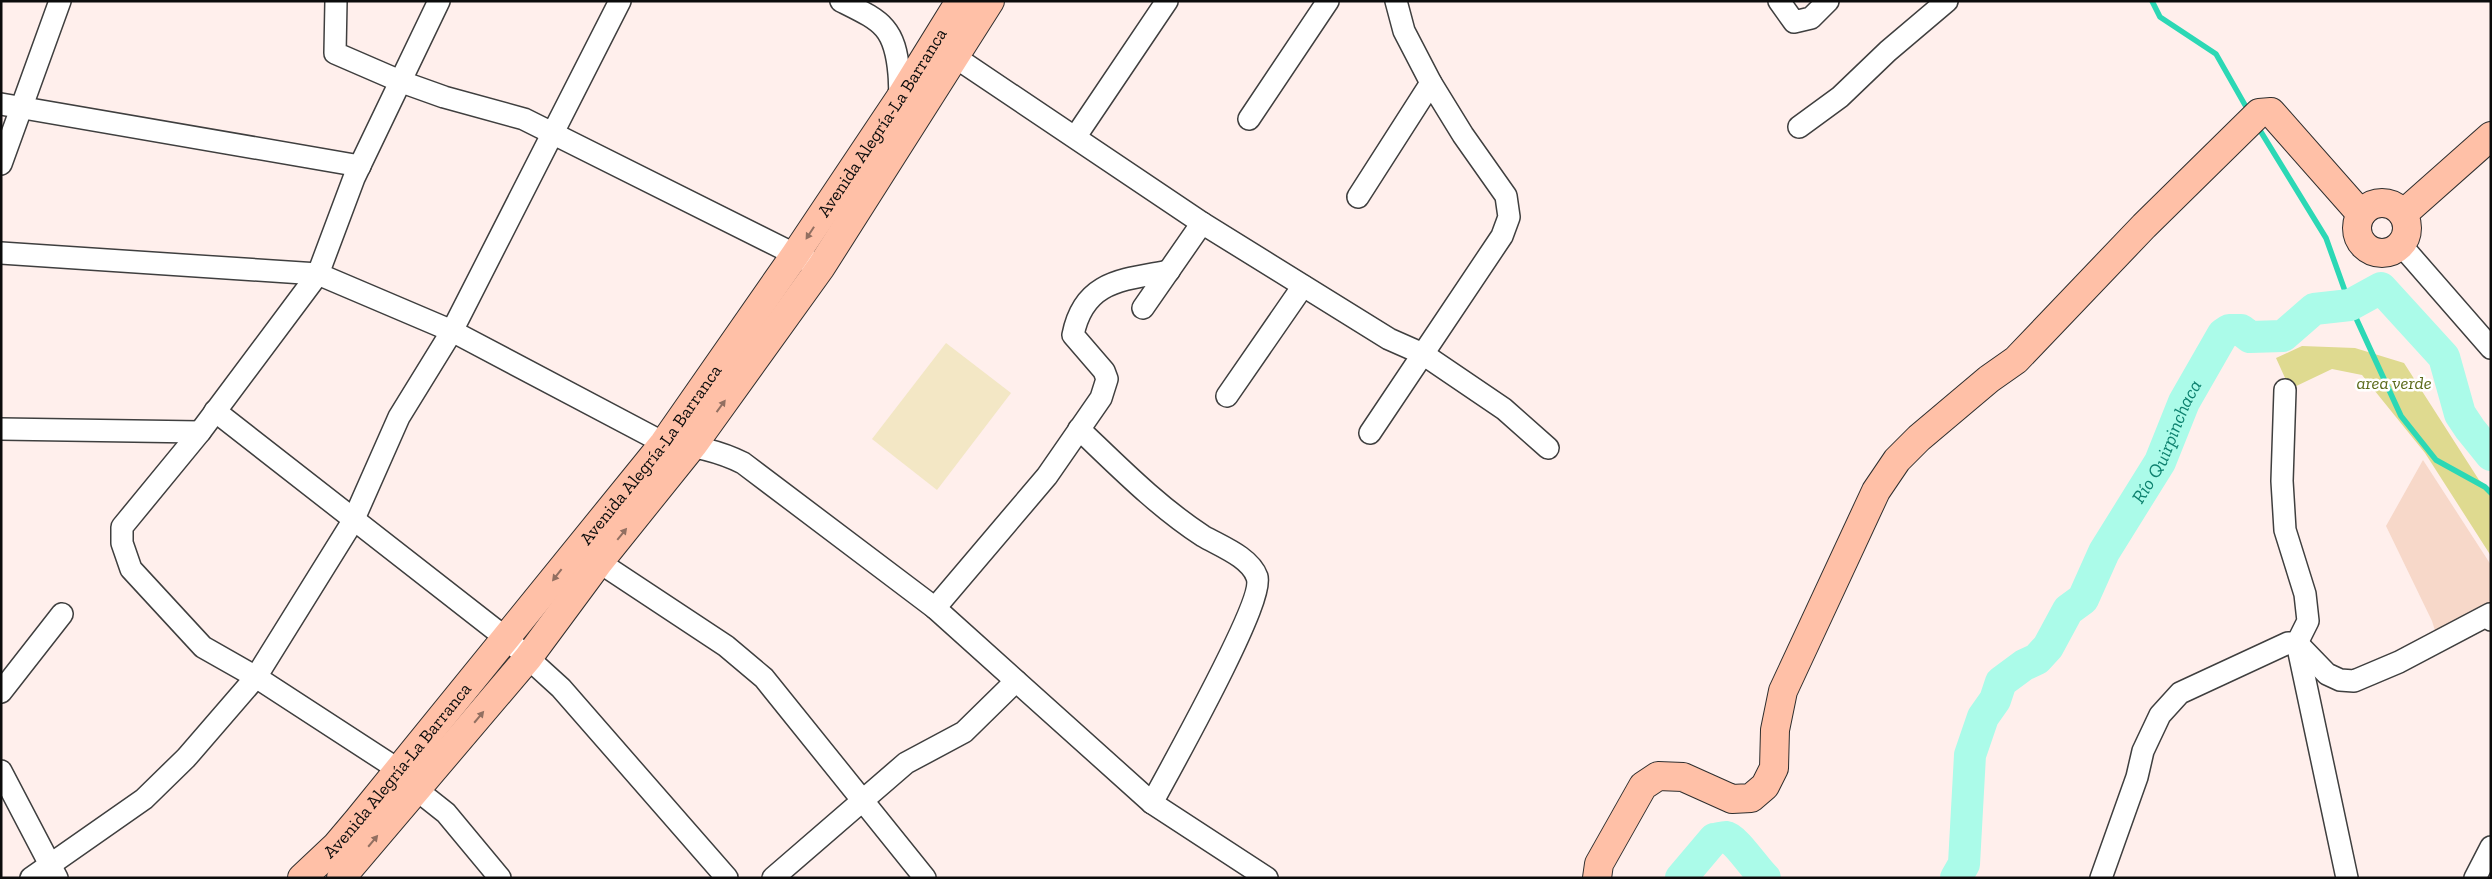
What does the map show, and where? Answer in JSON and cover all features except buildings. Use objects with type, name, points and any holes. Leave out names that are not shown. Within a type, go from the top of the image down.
[{"type":"main road","name":"Avenida Alegría-La Barranca","points":[[342,878],[528,658],[590,553],[795,255],[900,98],[960,1]]},
{"type":"main road","name":"Avenida Alegría-La Barranca","points":[[302,878],[336,846],[506,639],[693,445],[821,267],[956,58],[990,1]]},
{"type":"main road","points":[[1597,878],[1599,864],[1643,786],[1658,776],[1683,777],[1732,799],[1751,798],[1765,786],[1774,768],[1775,730],[1783,691],[1876,491],[1897,460],[1926,432],[1989,379],[2016,360],[2144,226],[2258,112],[2271,112],[2361,214]]},
{"type":"main road","points":[[2403,214],[2491,136]]},
{"type":"main road","points":[[2382,202],[2394,205],[2403,214],[2407,224],[2407,236],[2401,245],[2390,252],[2378,253],[2366,248],[2359,238],[2357,226],[2361,214],[2370,205],[2382,202]]},
{"type":"street","points":[[1,164],[24,106],[60,1]]},
{"type":"street","points":[[336,1],[336,52],[402,82],[444,97],[524,119],[821,267]]},
{"type":"street","points":[[439,1],[402,82],[360,166],[318,274],[200,432],[122,527],[122,543],[131,569],[203,647],[256,677],[399,770],[417,790],[446,813],[500,878]]},
{"type":"street","points":[[31,878],[54,872],[144,799],[186,758],[256,677],[353,521],[398,417],[452,330],[620,1]]},
{"type":"street","points":[[841,1],[881,22],[893,40],[900,74],[900,98],[908,130]]},
{"type":"street","points":[[1076,136],[1167,1]]},
{"type":"street","points":[[1249,119],[1328,1]]},
{"type":"street","points":[[1370,433],[1502,236],[1509,217],[1506,196],[1463,134],[1432,83],[1404,31],[1396,1]]},
{"type":"street","points":[[1779,1],[1794,22],[1811,18],[1828,1]]},
{"type":"street","points":[[1799,127],[1840,97],[1888,51],[1947,1]]},
{"type":"street","points":[[956,58],[1076,136],[1202,222],[1389,339],[1422,354],[1504,410],[1548,448]]},
{"type":"street","points":[[1358,197],[1432,83]]},
{"type":"street","points":[[1,104],[24,106],[360,166]]},
{"type":"street","points":[[1143,308],[1202,222]]},
{"type":"street","points":[[2401,245],[2491,348]]},
{"type":"street","points":[[1,253],[318,274],[452,330],[664,443],[693,445],[720,452],[743,463],[935,608],[1152,803],[1267,878]]},
{"type":"street","points":[[935,608],[1047,476],[1101,398],[1107,379],[1104,371],[1073,335],[1084,306],[1101,288],[1118,281],[1169,270]]},
{"type":"street","points":[[1228,396],[1303,286]]},
{"type":"street","points":[[2286,390],[2282,481],[2285,530],[2304,594],[2308,621],[2297,643],[2347,878]]},
{"type":"street","points":[[215,411],[506,639],[562,688],[727,878]]},
{"type":"street","points":[[1,430],[200,432]]},
{"type":"street","points":[[1080,430],[1152,499],[1181,522],[1246,562],[1256,576],[1258,586],[1245,622],[1152,803]]},
{"type":"street","points":[[590,553],[726,646],[764,678],[925,878]]},
{"type":"street","points":[[1,692],[62,614]]},
{"type":"street","points":[[2101,878],[2137,777],[2143,751],[2160,715],[2180,693],[2288,642],[2297,643],[2327,674],[2340,680],[2354,681],[2399,662],[2490,614],[2491,620]]},
{"type":"street","points":[[773,878],[906,763],[964,732],[1016,681]]},
{"type":"street","points":[[1,771],[54,872]]},
{"type":"street","points":[[2474,878],[2491,847]]},
{"type":"shaded area","points":[[946,343],[1011,393],[937,490],[872,439]]},
{"type":"shaded area","points":[[2423,460],[2491,565],[2491,610],[2437,637],[2432,621],[2386,526]]},
{"type":"green space","name":"area verde","points":[[2302,346],[2355,348],[2404,363],[2479,480],[2491,489],[2491,556],[2425,453],[2362,375],[2332,369],[2290,389],[2276,358]]},
{"type":"waterway","points":[[2152,1],[2160,17],[2216,54],[2245,105]]},
{"type":"waterway","points":[[2261,132],[2326,238],[2350,305],[2401,416],[2436,460],[2485,487],[2491,493]]},
{"type":"waterway","name":"Río Quirpinchaca","points":[[1956,878],[1964,864],[1970,755],[1983,717],[1995,700],[2001,682],[2024,665],[2037,659],[2048,647],[2068,610],[2083,599],[2104,552],[2160,462],[2184,402],[2223,334],[2229,330],[2241,330],[2250,337],[2283,336],[2314,309],[2350,305],[2381,288],[2444,357],[2460,414],[2491,455]]},
{"type":"waterway","name":"Río Quirpinchaca","points":[[1681,878],[1714,839],[1726,837],[1735,843],[1765,878]]}]
